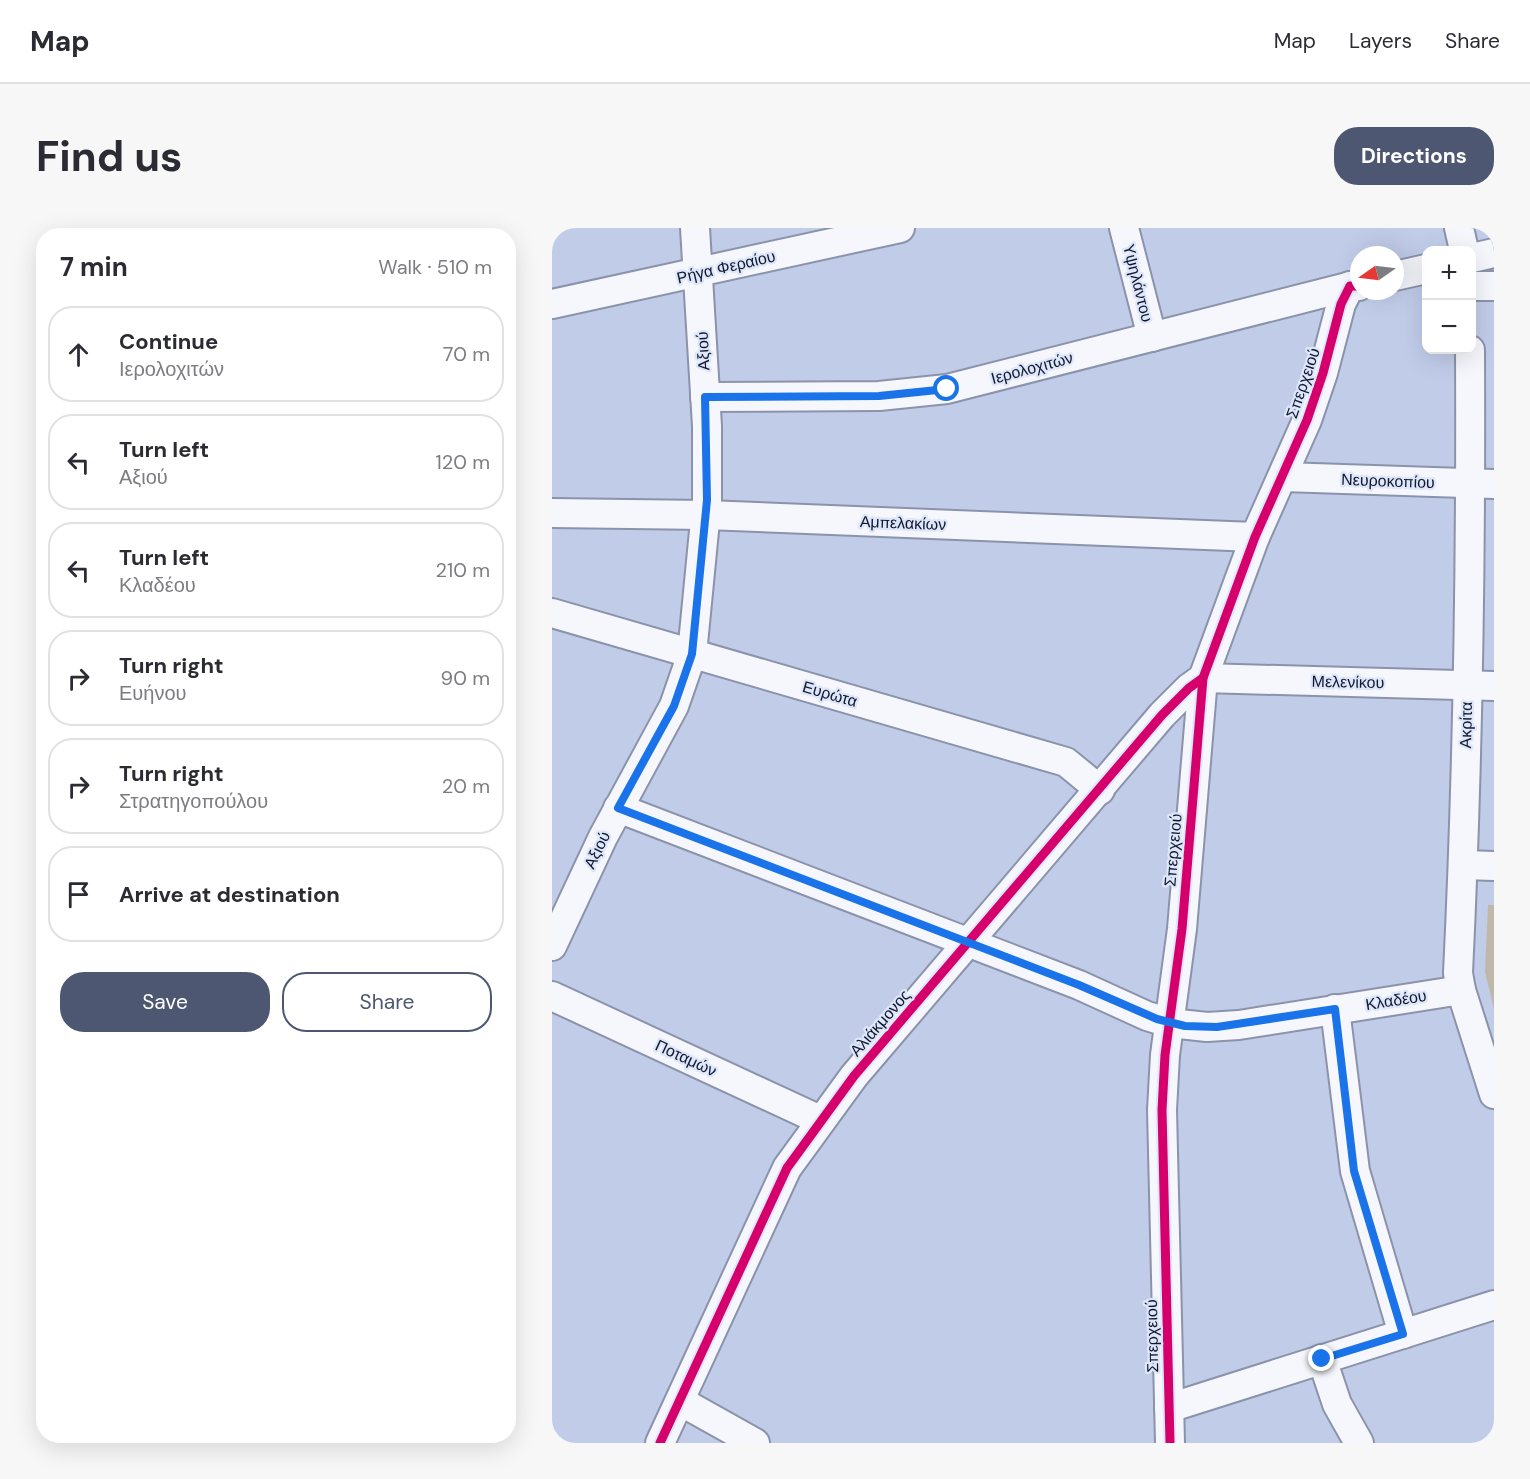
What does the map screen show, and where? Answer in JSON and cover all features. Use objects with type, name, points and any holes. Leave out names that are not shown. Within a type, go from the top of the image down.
[{"type":"street","name":"Αξιού","points":[[552,946],[618,808],[674,706],[692,654],[706,515],[705,397],[695,228]]},
{"type":"street","name":"Ρήγα Φεραίου","points":[[552,304],[699,274],[900,228]]},
{"type":"street","name":"Υψηλάντου","points":[[1124,228],[1152,337]]},
{"type":"street","points":[[1459,228],[1463,246]]},
{"type":"street","points":[[1476,257],[1494,253]]},
{"type":"street","points":[[1404,274],[1422,269]]},
{"type":"street","points":[[1404,286],[1422,286]]},
{"type":"street","points":[[1476,286],[1494,286]]},
{"type":"street","name":"Ιερολοχιτών","points":[[705,397],[911,394],[984,381],[1350,287]]},
{"type":"street","name":"Σπερχειού","points":[[1170,1443],[1162,1110],[1182,929],[1203,678],[1255,537],[1283,477],[1320,382],[1341,304],[1350,293]]},
{"type":"street","name":"Ακρίτα","points":[[1470,354],[1482,483],[1480,685],[1464,865],[1458,973],[1461,990],[1493,1089]]},
{"type":"street","name":"Νευροκοπίου","points":[[1283,477],[1482,483]]},
{"type":"street","name":"Αμπελακίων","points":[[552,513],[706,515],[1255,537]]},
{"type":"street","name":"Ευρώτα","points":[[552,613],[1066,762],[1100,790]]},
{"type":"street","name":"Μελενίκου","points":[[1203,678],[1480,685]]},
{"type":"street","name":"Αλιάκμονος","points":[[660,1443],[787,1168],[820,1120],[854,1076],[1162,715],[1189,688],[1203,678]]},
{"type":"street","name":"Κλαδέου","points":[[618,808],[1079,985],[1147,1016],[1170,1023],[1207,1027],[1228,1026],[1461,990]]},
{"type":"street","points":[[1464,865],[1494,866]]},
{"type":"street","name":"Ποταμών","points":[[552,996],[820,1120]]},
{"type":"street","points":[[1335,1009],[1354,1171],[1403,1334]]},
{"type":"street","points":[[1169,1408],[1494,1305]]},
{"type":"street","points":[[1322,1359],[1337,1404],[1359,1443]]},
{"type":"street","points":[[680,1401],[755,1443]]},
{"type":"shaded area","points":[[1488,905],[1494,905],[1494,1009],[1485,972]]},
{"type":"cycle path","points":[[1170,1443],[1162,1110],[1165,1055],[1182,929],[1203,678],[1255,537],[1307,420],[1323,373],[1341,304],[1350,286]]},
{"type":"cycle path","points":[[660,1443],[787,1168],[854,1076],[1162,715],[1189,688],[1203,678]]},
{"type":"route","points":[[947,389],[879,396],[705,397],[707,500],[692,654],[674,706],[618,808],[1079,985],[1134,1011],[1170,1023],[1217,1027],[1335,1009],[1354,1171],[1403,1334],[1322,1359]]}]
